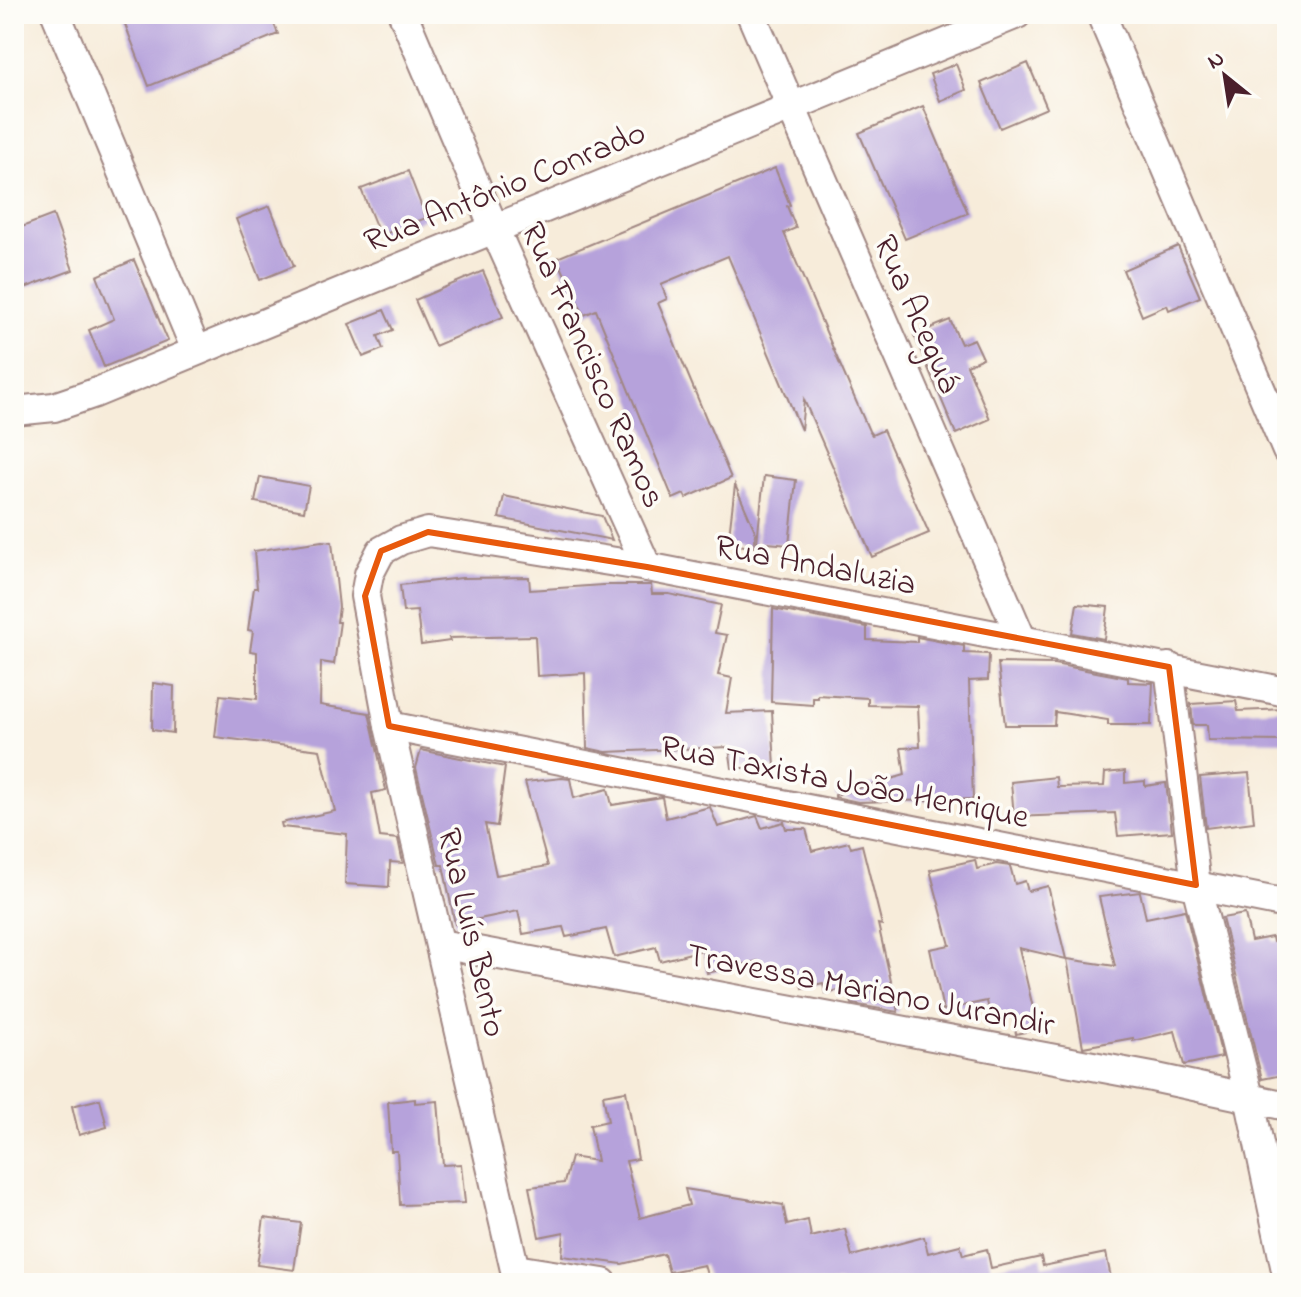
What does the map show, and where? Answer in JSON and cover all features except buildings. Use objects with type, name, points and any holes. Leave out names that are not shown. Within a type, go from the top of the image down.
[{"type":"street","points":[[56,14],[196,350]]},
{"type":"street","name":"Rua Francisco Ramos","points":[[403,14],[494,228],[647,567]]},
{"type":"street","name":"Rua Aceguá","points":[[751,14],[1022,640]]},
{"type":"street","name":"Rua Antônio Conrado","points":[[14,411],[54,407],[95,393],[1017,14]]},
{"type":"street","points":[[1101,14],[1287,451]]},
{"type":"street","name":"Rua Andaluzia","points":[[365,596],[369,574],[381,551],[401,540],[428,532],[647,567],[1287,692]]},
{"type":"street","name":"Rua Luís Bento","points":[[365,596],[389,726],[517,1276]]},
{"type":"street","points":[[1169,667],[1196,885],[1249,1097],[1287,1275]]},
{"type":"street","name":"Rua Taxista João Henrique","points":[[389,726],[1287,904]]},
{"type":"street","name":"Travessa Mariano Jurandir","points":[[440,944],[1152,1077],[1287,1106]]},
{"type":"street","points":[[517,1276],[603,1283]]},
{"type":"highlighted area","points":[[428,532],[647,567],[1169,667],[1196,885],[389,726],[365,596],[381,551]]}]
